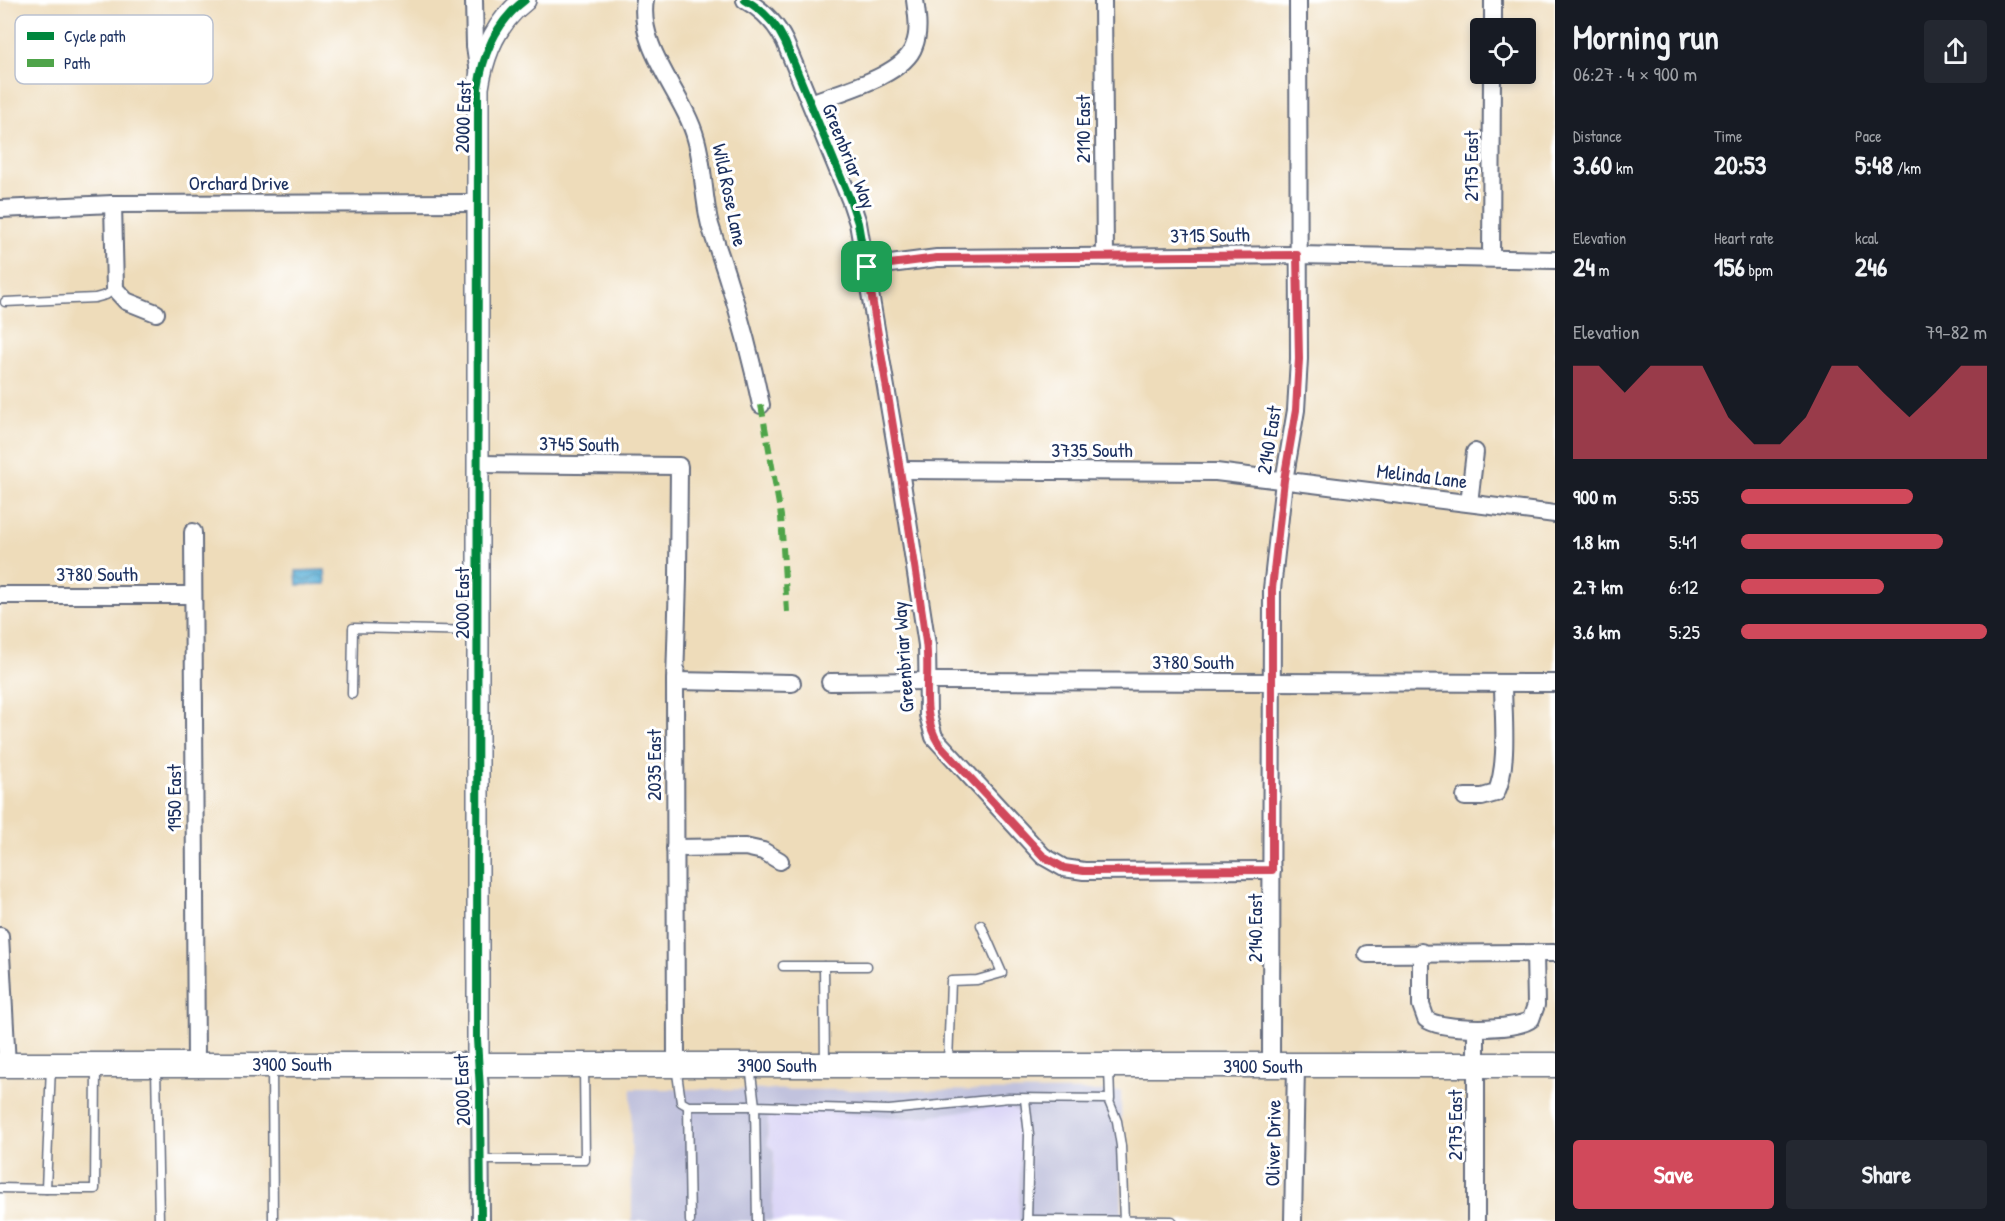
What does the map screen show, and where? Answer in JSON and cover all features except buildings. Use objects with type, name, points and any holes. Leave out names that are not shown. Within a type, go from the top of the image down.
[{"type":"main road","name":"3900 South","points":[[4,1065],[1555,1065]]},
{"type":"street","name":"2000 East","points":[[474,0],[475,46],[480,77]]},
{"type":"street","name":"2000 East","points":[[481,1221],[478,1065],[478,88],[485,58],[496,33],[510,14],[525,0]]},
{"type":"street","name":"Wild Rose Lane","points":[[645,0],[643,11],[646,30],[696,139],[704,173],[710,221],[761,405]]},
{"type":"street","name":"Greenbriar Way","points":[[745,0],[764,13],[780,31],[851,202],[861,234],[927,645],[929,723],[939,744],[1043,856],[1055,865],[1084,871],[1272,870]]},
{"type":"street","points":[[811,103],[880,76],[900,65],[914,47],[918,23],[915,0]]},
{"type":"street","name":"2110 East","points":[[1103,0],[1105,257]]},
{"type":"street","name":"2140 East","points":[[1271,1066],[1272,589],[1284,480],[1296,410],[1299,359],[1298,0]]},
{"type":"street","points":[[1493,0],[1493,18]]},
{"type":"street","name":"2175 East","points":[[1491,258],[1492,84]]},
{"type":"street","name":"Orchard Drive","points":[[0,209],[113,204],[478,203]]},
{"type":"street","points":[[113,204],[115,289],[126,301],[156,313]]},
{"type":"street","name":"3715 South","points":[[867,267],[937,258],[1297,255],[1555,260]]},
{"type":"street","points":[[1469,503],[1474,452]]},
{"type":"street","name":"3745 South","points":[[478,464],[679,466]]},
{"type":"street","name":"2035 East","points":[[676,1065],[675,681],[679,466]]},
{"type":"street","name":"3735 South","points":[[900,470],[1216,472],[1284,480]]},
{"type":"street","name":"Melinda Lane","points":[[1284,480],[1555,514]]},
{"type":"street","name":"1950 East","points":[[193,532],[196,1065]]},
{"type":"street","name":"3780 South","points":[[0,595],[193,595]]},
{"type":"street","points":[[675,681],[792,683]]},
{"type":"street","name":"3780 South","points":[[830,682],[1555,683]]},
{"type":"street","points":[[1465,797],[1482,797],[1496,793],[1501,783],[1503,683]]},
{"type":"street","points":[[675,848],[745,847],[763,851],[780,861]]},
{"type":"street","points":[[0,936],[4,1065]]},
{"type":"street","points":[[1421,952],[1421,1005],[1426,1019],[1440,1026],[1476,1029],[1519,1026],[1531,1019],[1536,1005],[1535,953]]},
{"type":"street","points":[[1367,954],[1555,953]]},
{"type":"street","name":"2175 East","points":[[1476,1029],[1476,1221]]},
{"type":"street","name":"Oliver Drive","points":[[1293,1221],[1296,1066]]},
{"type":"lane","points":[[5,302],[95,298],[115,289]]},
{"type":"lane","points":[[352,694],[353,628],[478,631]]},
{"type":"lane","points":[[948,1065],[951,981],[977,980],[1002,973],[981,925]]},
{"type":"lane","points":[[783,966],[867,966]]},
{"type":"lane","points":[[824,966],[825,1065]]},
{"type":"lane","points":[[0,1188],[95,1189],[96,1064]]},
{"type":"lane","points":[[272,1064],[273,1221]]},
{"type":"lane","points":[[46,1189],[51,1065]]},
{"type":"lane","points":[[156,1065],[159,1221]]},
{"type":"lane","points":[[480,1160],[585,1160],[584,1065]]},
{"type":"lane","points":[[676,1065],[681,1102],[688,1106],[889,1110],[1009,1098],[1108,1099]]},
{"type":"lane","points":[[750,1065],[755,1106],[756,1221]]},
{"type":"lane","points":[[1108,1065],[1110,1099],[1108,1099],[1117,1120],[1121,1146],[1124,1221]]},
{"type":"lane","points":[[1024,1099],[1029,1136],[1027,1220],[1172,1221]]},
{"type":"lane","points":[[688,1106],[690,1221]]},
{"type":"shaded area","points":[[631,1089],[1121,1091],[1122,1221],[1019,1221],[1021,1119],[1019,1112],[1007,1106],[907,1118],[771,1109],[768,1119],[767,1144],[774,1151],[772,1221],[632,1221]]},
{"type":"shaded area","points":[[1007,1106],[1019,1112],[1021,1119],[1019,1221],[772,1221],[774,1151],[767,1144],[768,1119],[771,1109]]},
{"type":"water","points":[[325,570],[326,584],[297,585],[296,571]]},
{"type":"marked path","points":[[761,405],[781,516],[787,612]]},
{"type":"cycle path","points":[[481,1221],[480,1090],[477,1039],[478,88],[480,75],[493,39],[515,8],[525,0]]},
{"type":"cycle path","points":[[745,0],[768,18],[785,42],[858,223],[927,645],[928,715],[934,737],[1043,856],[1064,868],[1084,871],[1272,870]]},
{"type":"route","points":[[1297,255],[1299,359],[1296,410],[1284,480],[1272,589],[1272,870],[1084,871],[1055,865],[1043,856],[934,737],[928,715],[927,645],[867,267],[937,258],[1297,255]]}]
